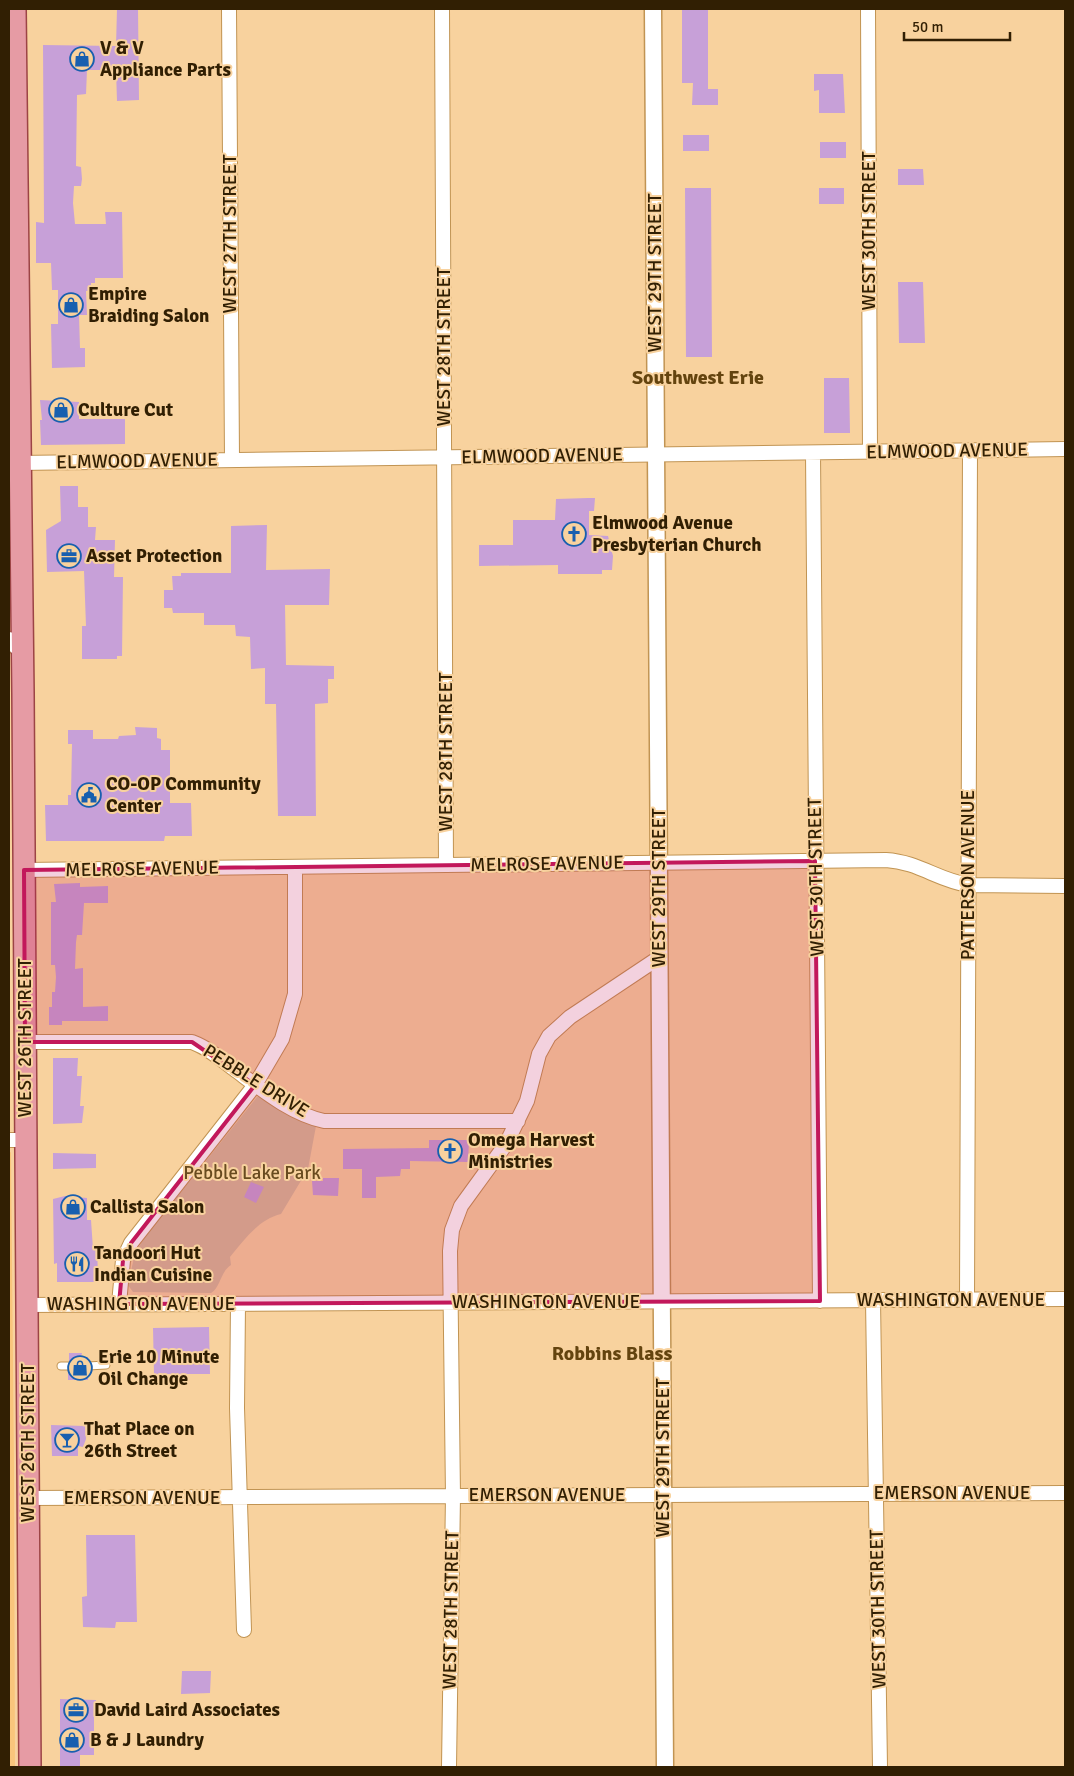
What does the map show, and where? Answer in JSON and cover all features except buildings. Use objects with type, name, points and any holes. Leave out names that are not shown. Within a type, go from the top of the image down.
[{"type":"main road","name":"WEST 26TH STREET","points":[[15,9],[12,246],[19,463],[15,645],[24,870],[25,1042],[17,1140],[27,1305],[30,1767]]},
{"type":"street","name":"WEST 27TH STREET","points":[[228,9],[232,460]]},
{"type":"street","name":"WEST 28TH STREET","points":[[442,9],[446,865]]},
{"type":"street","name":"WEST 29TH STREET","points":[[653,9],[665,1767]]},
{"type":"street","name":"WEST 30TH STREET","points":[[868,9],[870,452]]},
{"type":"street","name":"ELMWOOD AVENUE","points":[[19,463],[1065,449]]},
{"type":"street","name":"PATTERSON AVENUE","points":[[967,1300],[970,451]]},
{"type":"street","name":"WEST 30TH STREET","points":[[813,453],[820,1300]]},
{"type":"street","name":"MELROSE AVENUE","points":[[24,870],[897,861],[918,866],[968,885],[1065,886]]},
{"type":"street","points":[[119,1304],[123,1260],[131,1243],[254,1085],[276,1052],[292,1009],[295,979],[295,867]]},
{"type":"street","name":"WEST 28TH STREET","points":[[450,1767],[453,1496],[450,1245],[461,1206],[497,1159],[518,1121],[533,1085],[541,1049],[549,1036],[570,1017],[660,957]]},
{"type":"street","name":"PEBBLE DRIVE","points":[[25,1042],[192,1042],[207,1049],[254,1085],[297,1111],[324,1121],[518,1121]]},
{"type":"street","name":"WASHINGTON AVENUE","points":[[27,1305],[1065,1299]]},
{"type":"street","name":"WEST 30TH STREET","points":[[873,1300],[880,1767]]},
{"type":"street","points":[[238,1304],[237,1408],[242,1497],[244,1630]]},
{"type":"street","name":"EMERSON AVENUE","points":[[28,1498],[1065,1493]]},
{"type":"lane","points":[[88,1366],[106,1365]]},
{"type":"highlighted area","points":[[815,861],[820,1301],[119,1304],[123,1260],[131,1243],[255,1085],[192,1042],[25,1042],[24,870]]},
{"type":"shaded area","points":[[11,1152],[15,1767],[9,1767],[9,1153]]},
{"type":"green space","name":"Pebble Lake Park","points":[[257,1097],[264,1097],[292,1117],[316,1126],[308,1169],[281,1214],[266,1220],[246,1237],[230,1257],[231,1265],[227,1268],[217,1287],[211,1293],[133,1292],[128,1285],[135,1253],[145,1237]]},
{"type":"place","name":"V & V Appliance Parts","points":[[82,59]]},
{"type":"place","name":"Empire Braiding Salon","points":[[71,305]]},
{"type":"place","name":"Culture Cut","points":[[61,410]]},
{"type":"place","name":"Elmwood Avenue Presbyterian Church","points":[[574,534]]},
{"type":"place","name":"Asset Protection","points":[[69,556]]},
{"type":"place","name":"CO-OP Community Center","points":[[89,795]]},
{"type":"place","name":"Omega Harvest Ministries","points":[[450,1151]]},
{"type":"place","name":"Callista Salon","points":[[73,1207]]},
{"type":"place","name":"Tandoori Hut Indian Cuisine","points":[[77,1264]]},
{"type":"place","name":"Erie 10 Minute Oil Change","points":[[80,1368]]},
{"type":"place","name":"That Place on 26th Street","points":[[67,1440]]},
{"type":"place","name":"David Laird Associates","points":[[76,1710]]},
{"type":"place","name":"B & J Laundry","points":[[72,1740]]},
{"type":"district","name":"Southwest Erie","points":[[698,377]]},
{"type":"district","name":"Robbins Blass","points":[[612,1353]]}]
